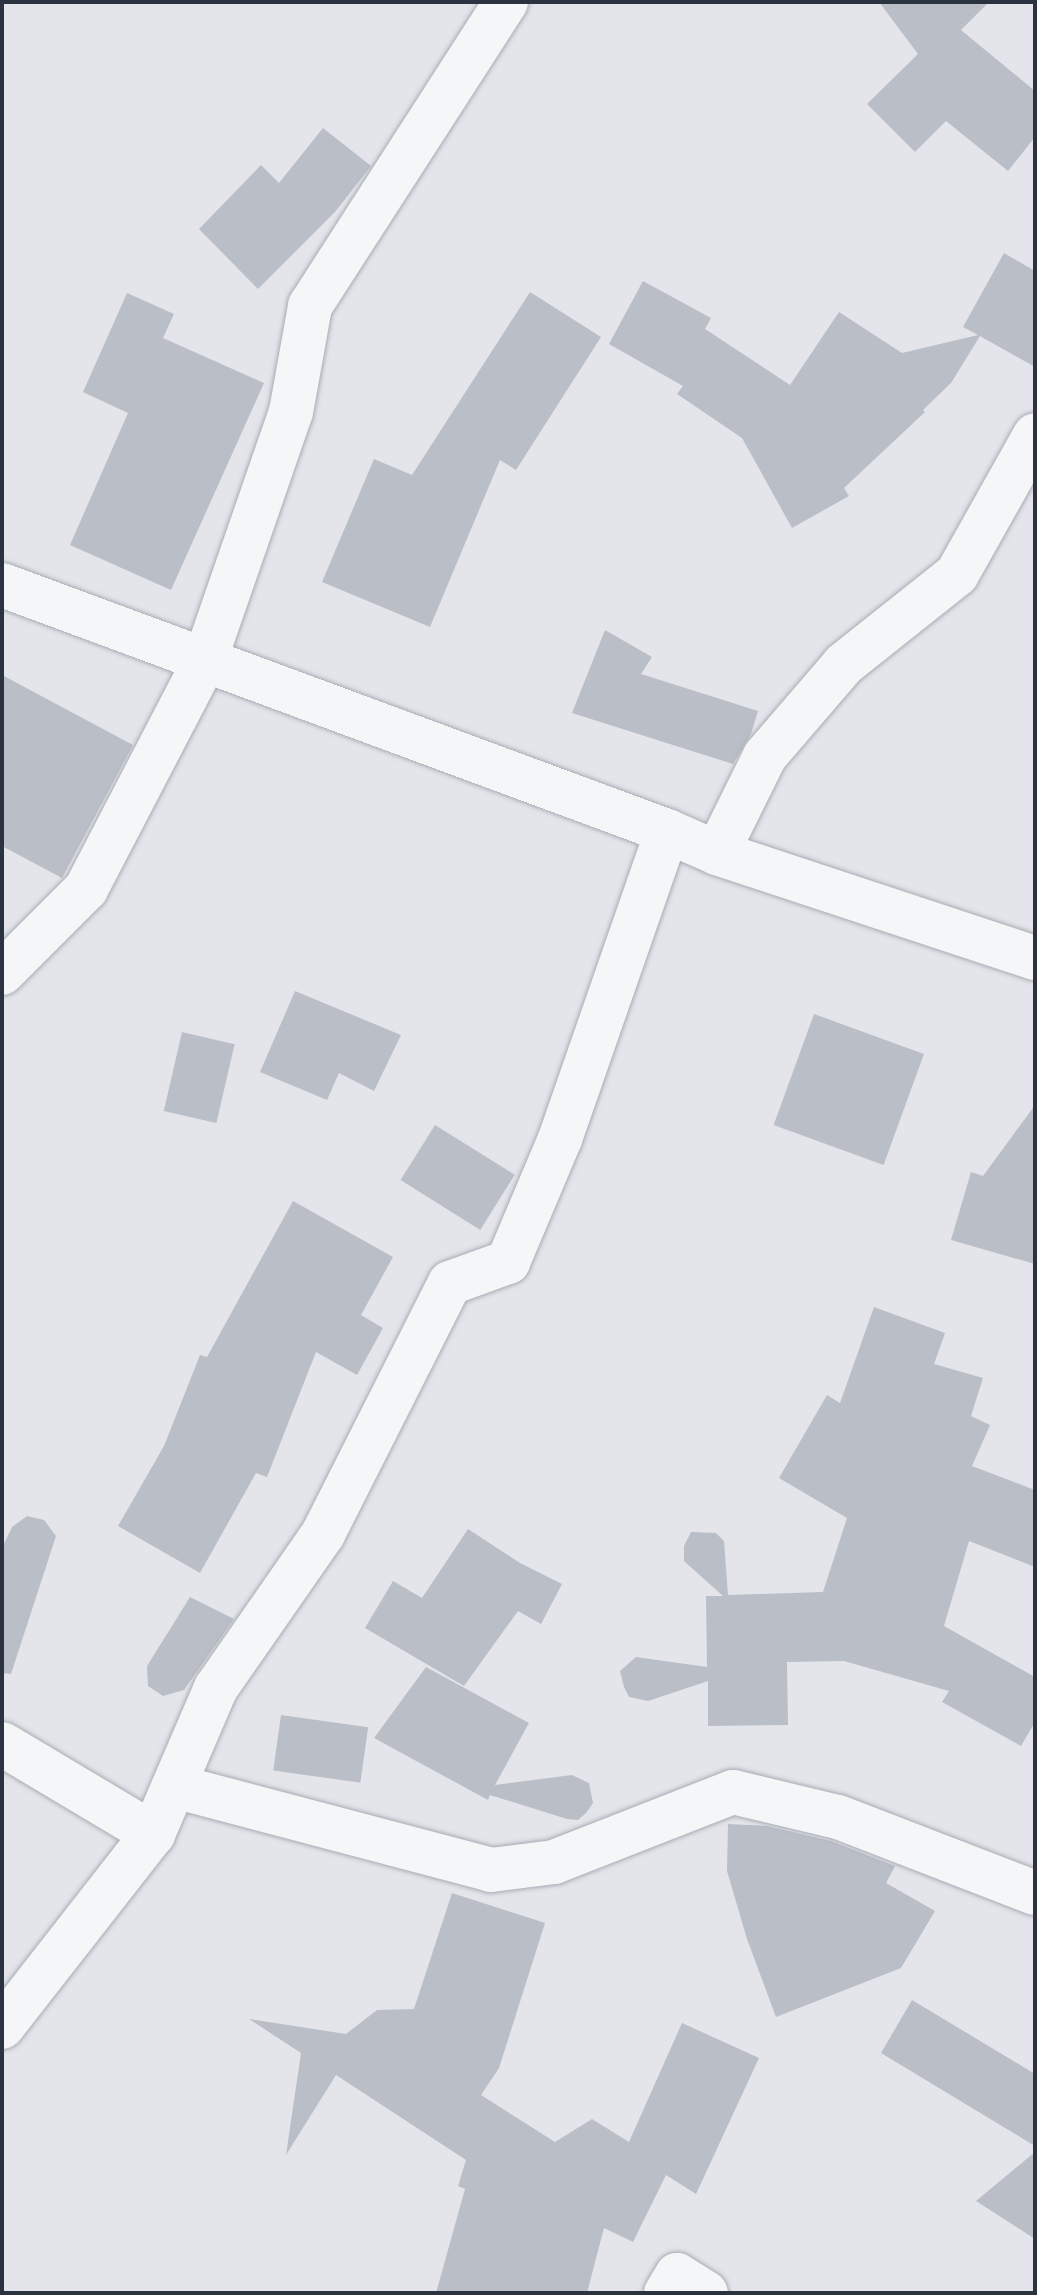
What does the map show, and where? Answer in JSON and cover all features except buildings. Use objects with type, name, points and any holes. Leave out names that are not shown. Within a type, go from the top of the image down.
[{"type":"street","points":[[2,973],[86,889],[205,660],[291,412],[310,306],[506,2]]},
{"type":"street","points":[[717,853],[765,756],[804,710],[844,664],[957,574],[1035,435]]},
{"type":"street","points":[[2,585],[667,831],[717,853],[1035,958]]},
{"type":"street","points":[[2,2027],[153,1834],[216,1688],[323,1534],[450,1283],[508,1262],[560,1139],[667,831]]},
{"type":"street","points":[[2,1744],[153,1834]]},
{"type":"street","points":[[174,1786],[491,1870],[554,1862],[733,1792],[838,1817],[1035,1893]]},
{"type":"street","points":[[666,2293],[677,2275],[706,2293]]}]
